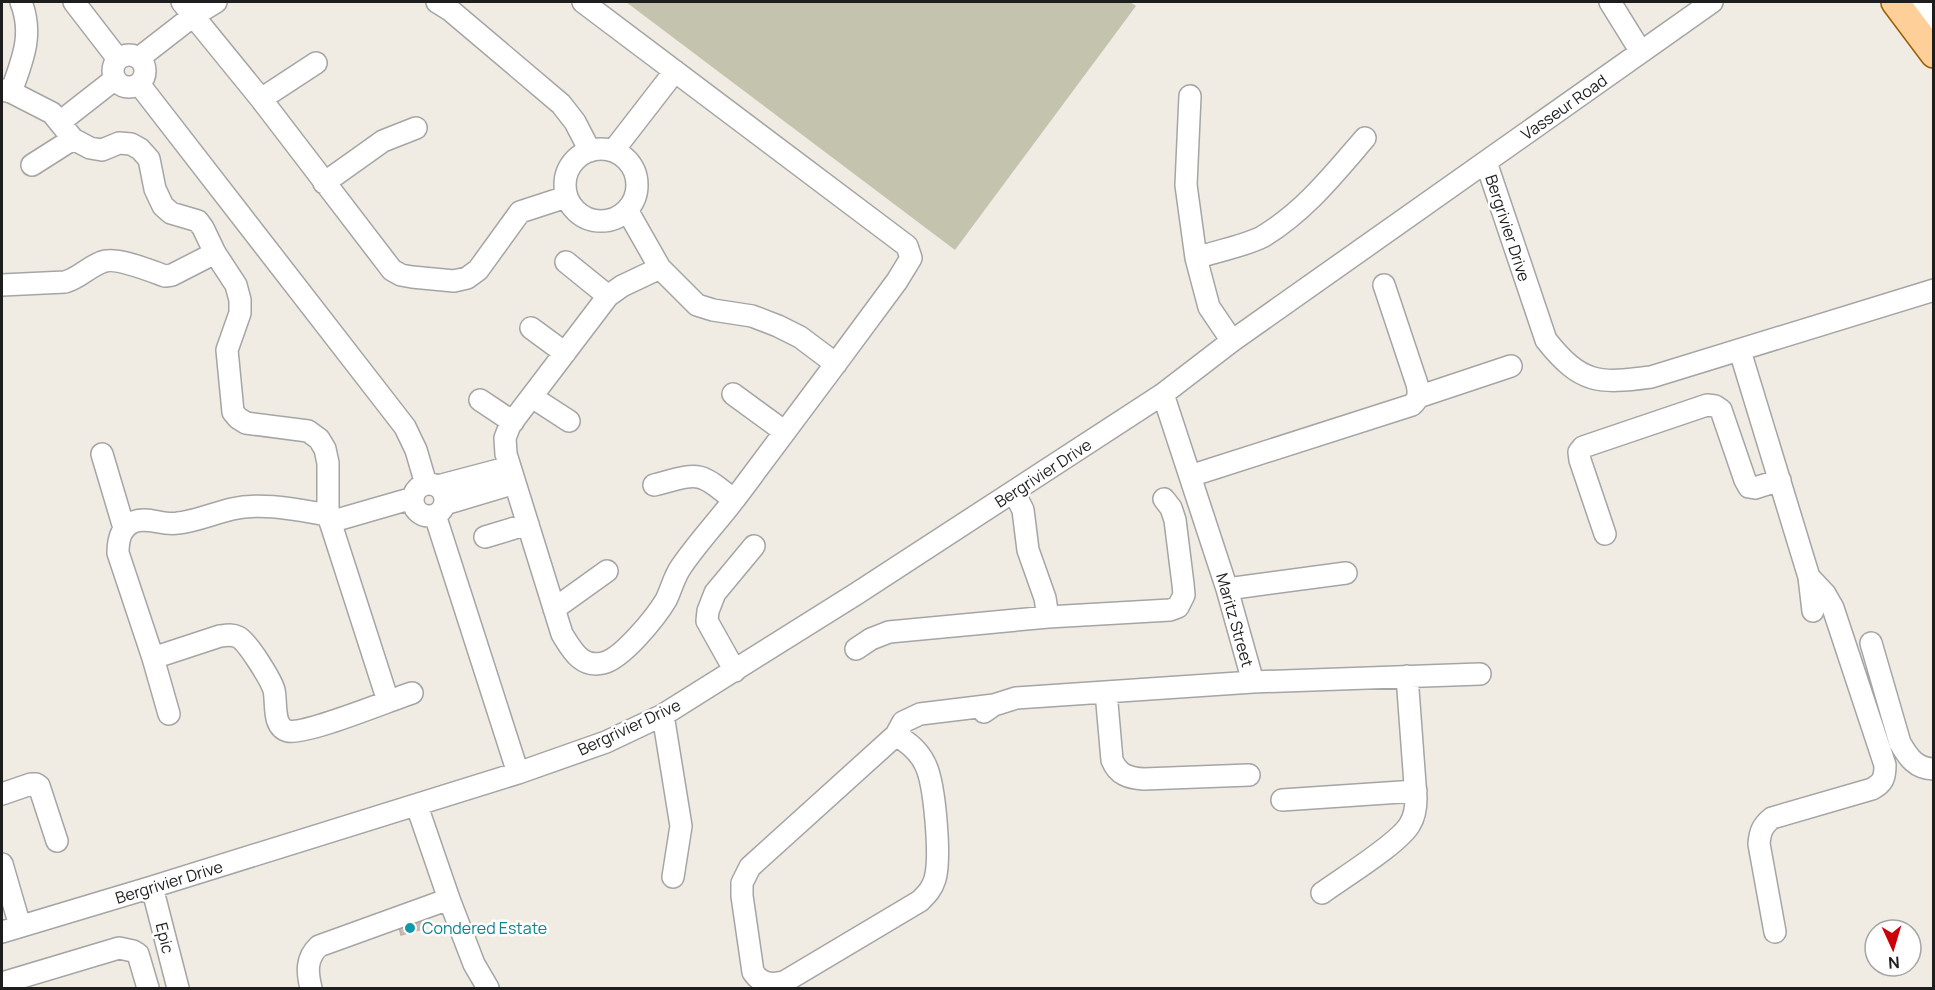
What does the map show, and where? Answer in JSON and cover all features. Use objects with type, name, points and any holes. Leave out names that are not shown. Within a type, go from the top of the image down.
[{"type":"main road","points":[[1895,2],[1934,54]]},
{"type":"street","points":[[21,2],[27,27],[27,47],[6,91],[52,113],[67,130],[90,148],[102,150],[119,143],[131,144],[140,149],[149,159],[155,189],[163,206],[171,213],[198,221],[236,285],[240,300],[240,313],[228,350],[233,412],[246,423],[308,431],[319,439],[325,449],[330,523],[388,701]]},
{"type":"street","points":[[32,165],[67,130],[116,69],[128,54],[139,58],[146,70],[145,75],[140,84],[124,86],[116,69],[74,2]]},
{"type":"street","points":[[139,58],[188,9],[216,2]]},
{"type":"street","points":[[437,2],[450,10],[561,104],[575,122],[590,151]]},
{"type":"street","points":[[583,2],[907,246],[911,258],[909,264],[836,364],[680,569],[665,602],[638,637],[612,659],[602,663],[591,663],[582,661],[574,654],[562,634],[513,475],[505,438],[513,422],[608,296],[622,286],[660,268]]},
{"type":"street","points":[[1610,2],[1641,52]]},
{"type":"street","name":"Vasseur Road","points":[[1486,162],[1712,2]]},
{"type":"street","points":[[1920,2],[1934,20]]},
{"type":"street","points":[[188,9],[261,99],[392,270],[401,275],[454,281],[468,278],[478,270],[520,213],[566,197]]},
{"type":"street","points":[[261,99],[316,63]]},
{"type":"street","points":[[613,151],[675,71]]},
{"type":"street","points":[[140,84],[405,427],[416,450],[429,499],[518,773]]},
{"type":"street","points":[[1190,96],[1186,185],[1196,258],[1209,307],[1232,340]]},
{"type":"street","points":[[324,183],[383,141],[416,128]]},
{"type":"street","points":[[1196,258],[1260,238],[1285,221],[1319,192],[1365,138]]},
{"type":"street","points":[[602,149],[613,151],[624,157],[632,166],[636,177],[637,189],[634,200],[618,217],[606,221],[595,221],[583,217],[566,197],[565,176],[570,165],[579,156],[590,151],[602,149]]},
{"type":"street","name":"Bergrivier Drive","points":[[11,929],[417,806],[606,742],[663,716],[1163,394],[1232,340],[1486,162],[1546,340],[1560,358],[1575,371],[1597,380],[1621,381],[1651,377],[1931,297]]},
{"type":"street","points":[[627,210],[660,268],[697,305],[752,316],[778,326],[800,337],[836,364]]},
{"type":"street","points":[[2,285],[74,280],[105,260],[115,260],[165,276],[172,275],[216,253]]},
{"type":"street","points":[[566,261],[608,296]]},
{"type":"street","points":[[1384,285],[1417,384],[1418,397]]},
{"type":"street","points":[[531,328],[565,353]]},
{"type":"street","points":[[1740,351],[1809,577],[1813,611]]},
{"type":"street","points":[[1190,476],[1412,405],[1418,397],[1511,366]]},
{"type":"street","points":[[733,394],[785,432]]},
{"type":"street","name":"Maritz Street","points":[[896,735],[917,751],[925,764],[932,784],[938,866],[930,892],[920,901],[784,982],[774,984],[758,979],[753,972],[742,896],[744,876],[750,867],[896,735],[903,722],[920,714],[986,711],[1016,698],[1253,682],[1227,590],[1163,394]]},
{"type":"street","points":[[532,397],[569,421]]},
{"type":"street","points":[[480,400],[513,422]]},
{"type":"street","points":[[1605,534],[1579,452],[1583,447],[1707,405],[1721,410],[1749,487],[1755,488],[1780,480]]},
{"type":"street","points":[[102,454],[124,528],[118,545],[118,553],[169,714]]},
{"type":"street","points":[[124,528],[133,522],[143,520],[177,524],[234,509],[253,507],[277,507],[330,523],[429,499],[513,475]]},
{"type":"street","points":[[654,485],[688,476],[700,476],[708,479],[734,500]]},
{"type":"street","points":[[1014,492],[1023,510],[1028,550],[1045,598],[1048,617]]},
{"type":"street","points":[[856,650],[871,639],[889,632],[1178,608],[1184,595],[1184,584],[1175,520],[1171,508],[1164,499]]},
{"type":"street","points":[[485,537],[528,524]]},
{"type":"street","points":[[735,671],[707,621],[708,611],[714,593],[754,546]]},
{"type":"street","points":[[554,609],[607,571]]},
{"type":"street","points":[[1227,590],[1346,573]]},
{"type":"street","points":[[1776,932],[1759,844],[1763,824],[1772,818],[1872,789],[1881,784],[1885,776],[1885,765],[1833,608],[1825,594],[1809,577]]},
{"type":"street","points":[[153,658],[220,636],[236,636],[243,640],[271,683],[278,722],[281,728],[287,731],[307,730],[412,693]]},
{"type":"street","points":[[1871,642],[1900,743],[1908,757],[1917,765],[1926,769],[1934,769]]},
{"type":"street","points":[[1253,682],[1480,674]]},
{"type":"street","points":[[1322,893],[1398,838],[1409,826],[1416,810],[1407,676]]},
{"type":"street","points":[[1106,692],[1112,760],[1121,773],[1130,778],[1144,779],[1249,775]]},
{"type":"street","points":[[663,716],[681,826],[673,877]]},
{"type":"street","points":[[2,794],[31,784],[39,786],[57,841]]},
{"type":"street","points":[[1282,800],[1416,791]]},
{"type":"street","points":[[417,806],[474,964],[488,988]]},
{"type":"street","points":[[2,864],[11,929]]},
{"type":"street","name":"Epic","points":[[152,888],[178,988]]},
{"type":"street","points":[[311,988],[307,973],[312,953],[319,946],[449,899]]},
{"type":"street","points":[[2,983],[119,948],[138,954],[142,987]]},
{"type":"shaded area","points":[[626,2],[1130,2],[1136,6],[955,250]]},
{"type":"building","name":"Condered Estate","points":[[420,920],[422,929],[401,935],[399,927]]},
{"type":"place","name":"Condered Estate","points":[[410,928]]}]
